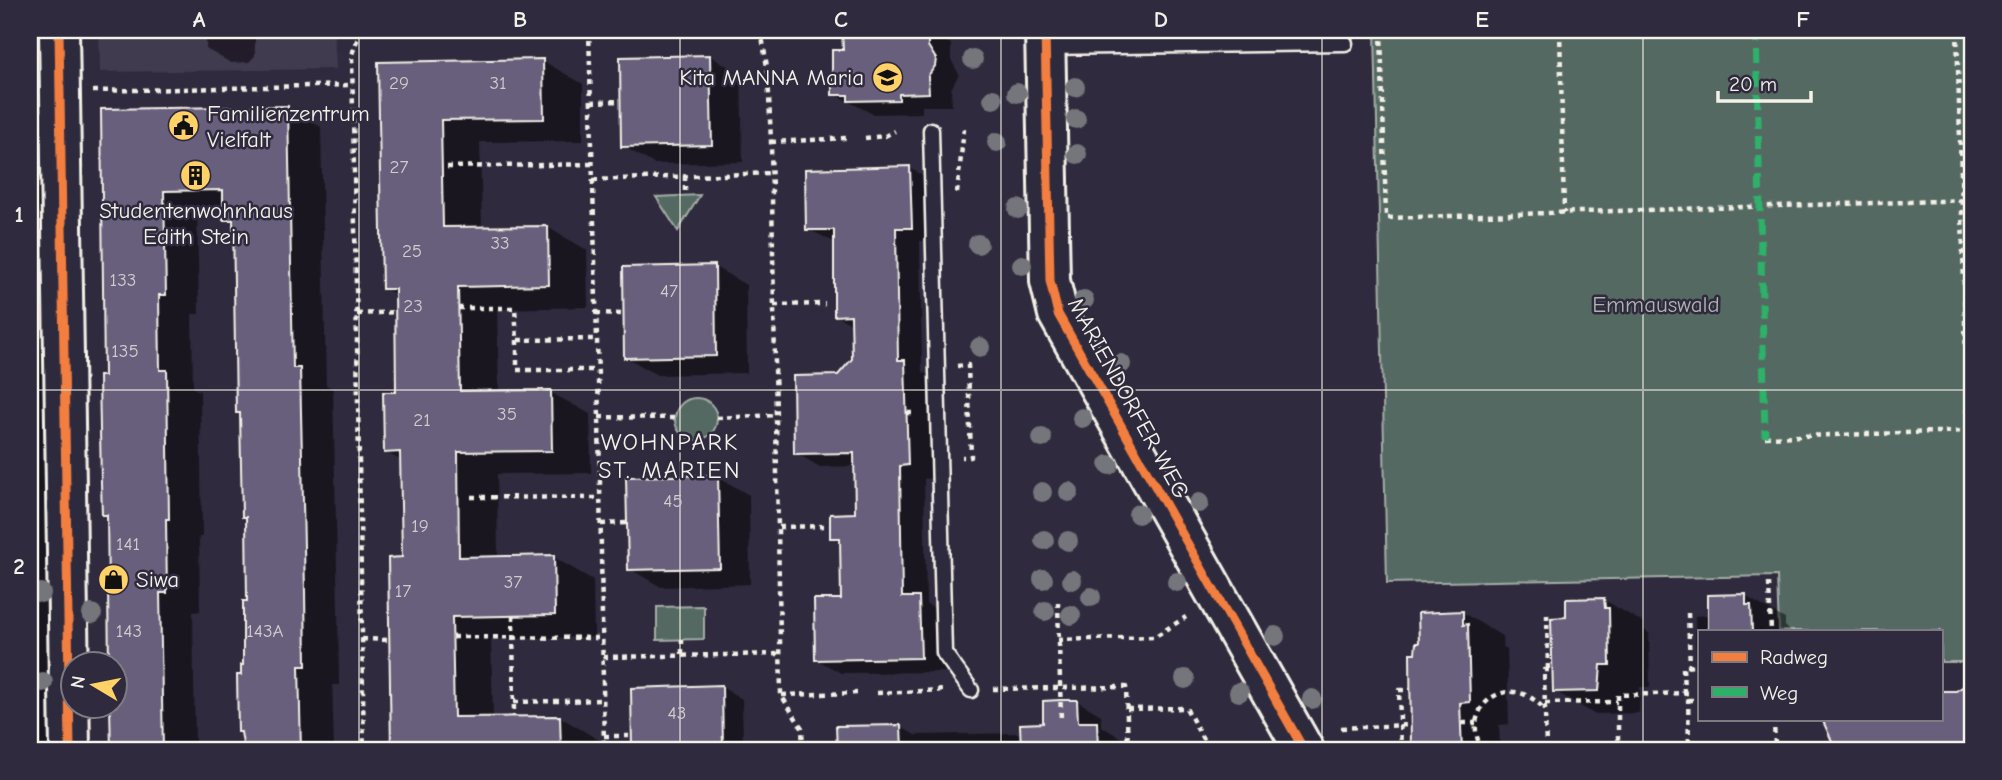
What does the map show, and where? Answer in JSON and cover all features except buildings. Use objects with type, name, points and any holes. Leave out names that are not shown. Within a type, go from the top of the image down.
[{"type":"street","points":[[59,30],[70,750]]},
{"type":"street","name":"MARIENDORFER WEG","points":[[1045,38],[1050,281],[1058,314],[1304,750]]},
{"type":"lane","points":[[1045,38],[1345,43]]},
{"type":"lane","points":[[931,130],[944,653],[971,690]]},
{"type":"path","points":[[361,30],[352,54],[352,85],[364,750]]},
{"type":"path","points":[[589,30],[604,750]]},
{"type":"path","points":[[761,30],[768,73],[771,142],[781,695],[802,728],[803,750]]},
{"type":"path","points":[[1381,30],[1386,218],[1972,200]]},
{"type":"path","points":[[1560,30],[1564,213]]},
{"type":"path","points":[[1765,437],[1970,431],[1957,30]]},
{"type":"path","points":[[92,91],[352,85]]},
{"type":"path","points":[[590,102],[621,102]]},
{"type":"path","points":[[865,138],[885,136],[895,131]]},
{"type":"path","points":[[771,142],[848,138]]},
{"type":"path","points":[[447,167],[592,164]]},
{"type":"path","points":[[593,180],[771,173]]},
{"type":"path","points":[[685,176],[685,196]]},
{"type":"path","points":[[774,305],[825,304]]},
{"type":"path","points":[[458,308],[515,307],[517,370],[597,370]]},
{"type":"path","points":[[357,314],[395,312]]},
{"type":"path","points":[[596,313],[624,314]]},
{"type":"path","points":[[517,340],[597,338]]},
{"type":"path","points":[[907,413],[915,412]]},
{"type":"path","points":[[717,418],[776,415]]},
{"type":"path","points":[[599,417],[676,418]]},
{"type":"path","points":[[471,497],[600,498]]},
{"type":"path","points":[[601,524],[627,523]]},
{"type":"path","points":[[779,527],[830,526]]},
{"type":"path","points":[[1769,583],[1771,630]]},
{"type":"path","points":[[1058,602],[1061,722]]},
{"type":"path","points":[[1684,693],[1684,667],[1692,667],[1688,613]]},
{"type":"path","points":[[1545,748],[1544,670],[1551,670],[1547,614]]},
{"type":"path","points":[[513,615],[514,716]]},
{"type":"path","points":[[1058,640],[1154,637],[1186,617]]},
{"type":"path","points":[[453,637],[603,638]]},
{"type":"path","points":[[362,639],[389,639]]},
{"type":"path","points":[[682,639],[682,657]]},
{"type":"path","points":[[603,657],[781,654]]},
{"type":"path","points":[[877,693],[1126,687],[1128,750]]},
{"type":"path","points":[[1401,750],[1399,690],[1411,690]]},
{"type":"path","points":[[1483,750],[1477,741],[1476,723],[1480,710],[1489,700],[1511,691],[1527,693],[1545,710]]},
{"type":"path","points":[[781,695],[860,693]]},
{"type":"path","points":[[1618,750],[1618,695],[1688,693],[1689,750]]},
{"type":"path","points":[[514,702],[604,700]]},
{"type":"path","points":[[1688,700],[1698,700]]},
{"type":"path","points":[[1545,703],[1618,702]]},
{"type":"path","points":[[1127,709],[1186,708],[1209,750]]},
{"type":"path","points":[[1774,720],[1774,750]]},
{"type":"path","points":[[1462,723],[1476,723]]},
{"type":"path","points":[[1341,728],[1409,725]]},
{"type":"path","points":[[604,736],[632,736]]},
{"type":"path","points":[[1756,750],[1801,750]]},
{"type":"shaded area","points":[[99,30],[334,30],[336,69],[100,72]]},
{"type":"green space","name":"Emmauswald","points":[[1375,30],[1972,30],[1972,662],[1942,662],[1942,630],[1779,630],[1777,576],[1387,583]]},
{"type":"green space","points":[[700,195],[678,231],[656,197]]},
{"type":"green space","points":[[696,398],[711,404],[717,419],[711,434],[696,440],[681,434],[675,419],[681,404]]},
{"type":"green space","points":[[704,606],[704,639],[657,640],[657,607]]},
{"type":"marked path","points":[[1756,30],[1765,437]]},
{"type":"cycle path","points":[[59,30],[70,750]]},
{"type":"cycle path","points":[[1045,30],[1050,281],[1058,314],[1304,750]]},
{"type":"place","name":"Kita MANNA Maria","points":[[887,77]]},
{"type":"place","name":"Familienzentrum Vielfalt","points":[[184,126]]},
{"type":"place","name":"Studentenwohnhaus Edith Stein","points":[[196,176]]},
{"type":"place","name":"Siwa","points":[[113,579]]},
{"type":"district","name":"WOHNPARK ST. MARIEN","points":[[670,456]]}]
